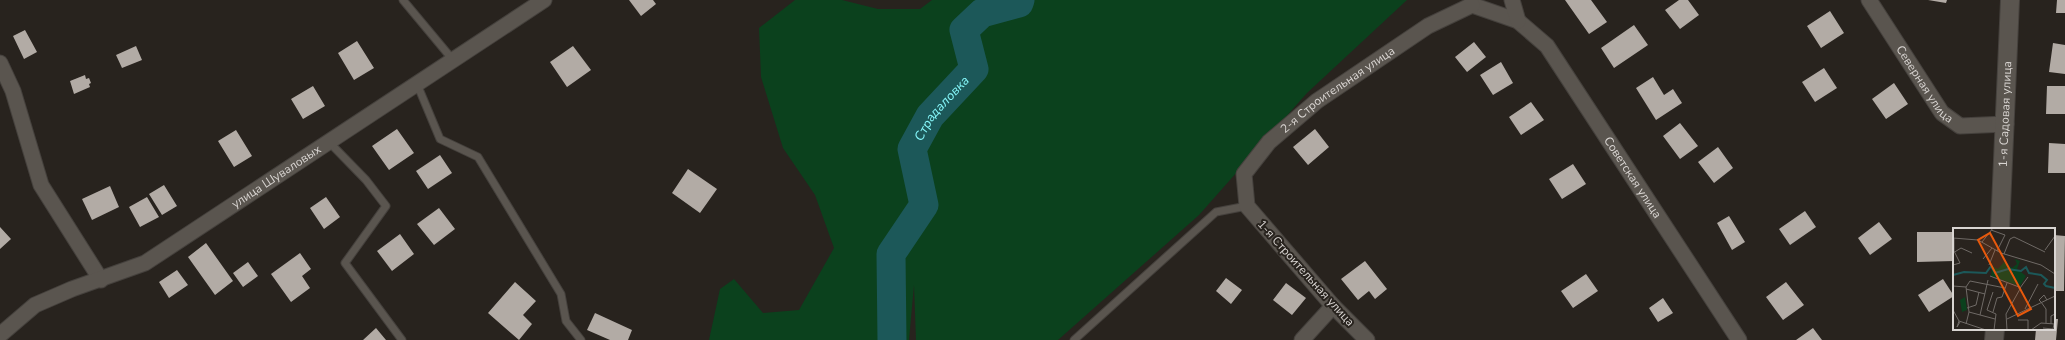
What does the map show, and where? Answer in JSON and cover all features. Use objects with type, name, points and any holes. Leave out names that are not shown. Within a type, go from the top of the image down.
[{"type":"street","name":"улица Шуваловых","points":[[0,334],[35,305],[72,289],[101,280],[145,263],[544,0]]},
{"type":"street","points":[[1512,0],[1518,21]]},
{"type":"street","name":"Северная улица","points":[[1869,0],[1942,112],[1960,126],[2006,124]]},
{"type":"street","name":"1-я Садовая улица","points":[[2000,228],[2006,124],[2010,0]]},
{"type":"street","name":"Советская улица","points":[[1472,2],[1518,21],[1547,46],[1739,340]]},
{"type":"street","name":"2-я Строительная улица","points":[[1247,206],[1244,174],[1269,142],[1317,101],[1428,26],[1472,2]]},
{"type":"street","points":[[0,64],[13,91],[41,185],[101,280]]},
{"type":"street","name":"1-я Строительная улица","points":[[1247,206],[1333,306],[1367,340]]},
{"type":"street","points":[[1302,340],[1333,306]]},
{"type":"street","points":[[1994,340],[1995,330]]},
{"type":"lane","points":[[403,0],[453,60]]},
{"type":"lane","points":[[417,84],[440,139],[478,156],[561,294],[566,322],[581,340]]},
{"type":"lane","points":[[329,142],[366,180],[386,206],[345,264],[402,340]]},
{"type":"lane","points":[[1074,340],[1216,212],[1247,206]]},
{"type":"green space","points":[[795,0],[842,0],[878,9],[920,9],[932,0],[1407,0],[1307,93],[1199,215],[1058,340],[916,340],[914,285],[909,340],[709,340],[720,289],[734,279],[763,313],[799,310],[834,248],[815,195],[783,148],[761,77],[759,28]]},
{"type":"building","points":[[629,0],[653,0],[656,4],[641,16]]},
{"type":"building","points":[[1565,0],[1591,0],[1607,22],[1589,34]]},
{"type":"building","points":[[1679,0],[1688,0],[1699,15],[1680,29],[1665,10]]},
{"type":"building","points":[[1928,0],[1947,0],[1946,3]]},
{"type":"building","points":[[2057,0],[2065,0],[2065,13],[2056,13]]},
{"type":"building","points":[[1830,11],[1844,33],[1821,48],[1807,26]]},
{"type":"building","points":[[1634,25],[1648,45],[1614,68],[1601,48]]},
{"type":"building","points":[[25,30],[37,52],[24,59],[13,36]]},
{"type":"building","points":[[357,41],[374,68],[354,80],[338,53]]},
{"type":"building","points":[[1474,42],[1486,57],[1467,72],[1455,57]]},
{"type":"building","points":[[2053,43],[2065,45],[2065,74],[2049,72]]},
{"type":"building","points":[[136,46],[142,60],[122,68],[116,55]]},
{"type":"building","points":[[573,46],[591,70],[567,87],[550,62]]},
{"type":"building","points":[[1501,62],[1513,83],[1493,95],[1480,75]]},
{"type":"building","points":[[1824,68],[1837,88],[1815,102],[1802,82]]},
{"type":"building","points":[[85,75],[86,79],[89,78],[91,83],[89,84],[90,87],[74,94],[70,81]]},
{"type":"building","points":[[1653,77],[1664,95],[1673,89],[1682,103],[1656,120],[1636,88]]},
{"type":"building","points":[[1894,83],[1908,104],[1886,119],[1872,99]]},
{"type":"building","points":[[313,86],[325,106],[303,119],[291,99]]},
{"type":"building","points":[[2047,86],[2065,86],[2065,114],[2046,114]]},
{"type":"building","points":[[1531,102],[1544,120],[1521,135],[1509,117]]},
{"type":"building","points":[[1680,123],[1698,146],[1680,159],[1663,136]]},
{"type":"building","points":[[397,129],[414,153],[389,170],[372,146]]},
{"type":"building","points":[[1315,129],[1329,147],[1308,165],[1293,147]]},
{"type":"building","points":[[236,130],[252,156],[234,167],[218,141]]},
{"type":"building","points":[[2049,143],[2065,144],[2065,173],[2048,173]]},
{"type":"building","points":[[1718,147],[1733,168],[1714,183],[1698,162]]},
{"type":"building","points":[[440,155],[452,173],[428,189],[416,171]]},
{"type":"building","points":[[1573,164],[1586,184],[1562,199],[1549,179]]},
{"type":"building","points":[[688,169],[717,189],[700,213],[672,193]]},
{"type":"building","points":[[164,185],[177,206],[162,215],[149,194]]},
{"type":"building","points":[[110,186],[119,207],[92,220],[82,199]]},
{"type":"building","points":[[147,197],[159,217],[140,227],[129,207]]},
{"type":"building","points":[[326,197],[340,217],[324,229],[310,208]]},
{"type":"building","points":[[439,208],[455,229],[434,245],[417,224]]},
{"type":"building","points":[[1805,211],[1816,227],[1790,245],[1779,229]]},
{"type":"building","points":[[1729,216],[1745,242],[1732,250],[1717,223]]},
{"type":"building","points":[[1879,222],[1892,239],[1870,255],[1858,238]]},
{"type":"building","points":[[0,227],[11,239],[0,249]]},
{"type":"building","points":[[1917,232],[1953,232],[1953,261],[1917,262]]},
{"type":"building","points":[[400,234],[414,254],[392,271],[377,251]]},
{"type":"building","points":[[2055,235],[2065,236],[2064,291],[2055,291]]},
{"type":"building","points":[[206,243],[233,281],[215,295],[188,257]]},
{"type":"building","points":[[300,253],[311,269],[302,276],[310,288],[291,302],[271,274]]},
{"type":"building","points":[[1365,261],[1387,289],[1375,299],[1369,291],[1358,300],[1341,279]]},
{"type":"building","points":[[248,262],[258,276],[243,287],[233,273]]},
{"type":"building","points":[[177,270],[188,285],[169,298],[159,282]]},
{"type":"building","points":[[1586,274],[1598,291],[1573,308],[1561,291]]},
{"type":"building","points":[[1226,278],[1242,290],[1231,304],[1216,291]]},
{"type":"building","points":[[1943,279],[1953,297],[1929,312],[1918,295]]},
{"type":"building","points":[[515,282],[536,301],[523,315],[532,324],[519,340],[488,313]]},
{"type":"building","points":[[1786,282],[1804,305],[1783,320],[1766,297]]},
{"type":"building","points":[[1286,283],[1306,298],[1292,315],[1273,300]]},
{"type":"building","points":[[1663,298],[1673,313],[1658,322],[1649,308]]},
{"type":"building","points":[[595,313],[632,330],[628,340],[610,340],[587,330]]},
{"type":"building","points":[[2055,319],[2058,319],[2056,340],[2035,340],[2036,330],[2055,330]]},
{"type":"building","points":[[376,328],[386,340],[363,340]]},
{"type":"building","points":[[1813,328],[1822,340],[1796,340]]},
{"type":"waterway","name":"Страдаловка","points":[[892,340],[891,254],[924,205],[912,149],[930,116],[974,69],[964,30],[982,13],[1019,3],[1020,0]]}]
